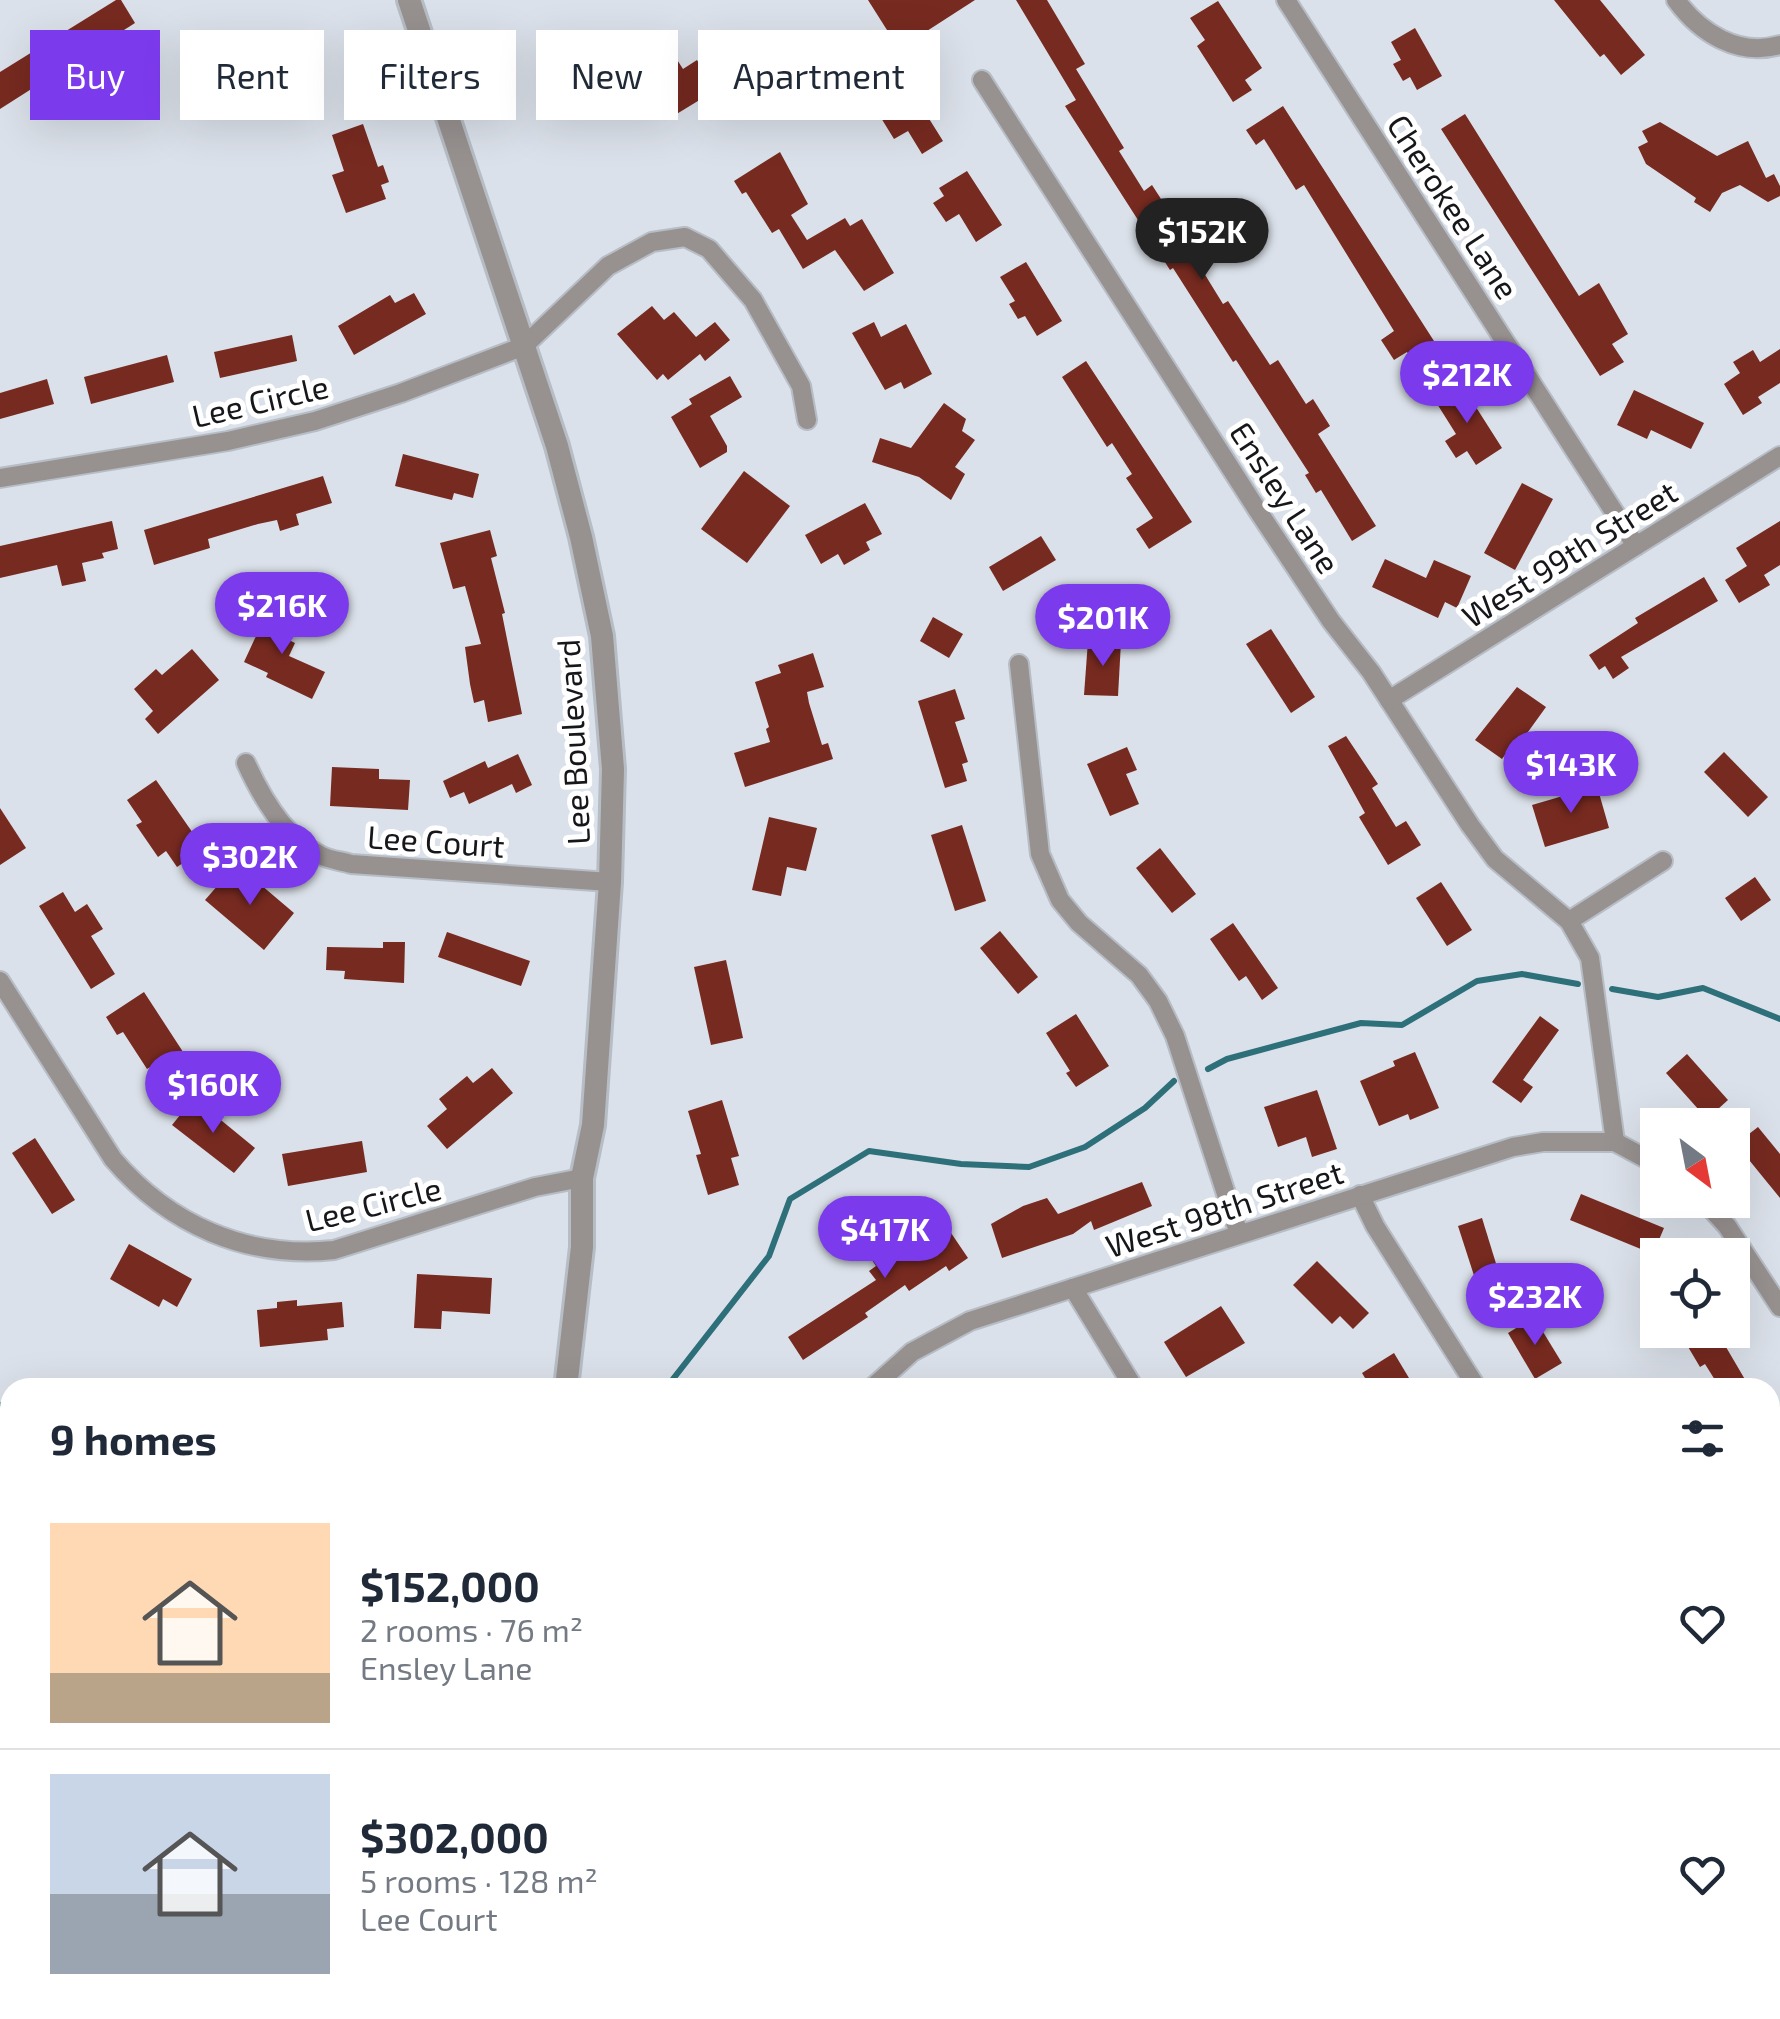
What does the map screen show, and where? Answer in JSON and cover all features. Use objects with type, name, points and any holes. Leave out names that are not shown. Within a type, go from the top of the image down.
[{"type":"street","name":"Lee Boulevard","points":[[409,0],[557,446],[582,537],[602,636],[613,770],[610,882],[593,1125],[582,1178],[582,1246],[567,1378]]},
{"type":"street","name":"Cherokee Lane","points":[[1286,0],[1636,546]]},
{"type":"street","points":[[1676,0],[1707,33],[1748,49],[1780,45]]},
{"type":"street","name":"Ensley Lane","points":[[982,80],[1258,511],[1495,859],[1569,921],[1590,958],[1616,1142]]},
{"type":"street","points":[[524,346],[608,266],[652,242],[684,236],[709,249],[753,300],[800,386],[806,420]]},
{"type":"street","name":"Lee Circle","points":[[0,478],[228,441],[315,422],[524,346]]},
{"type":"street","name":"West 99th Street","points":[[1389,700],[1780,456]]},
{"type":"street","points":[[1019,664],[1040,854],[1060,900],[1079,923],[1139,975],[1158,1001],[1176,1036],[1238,1234]]},
{"type":"street","name":"Lee Court","points":[[246,763],[280,820],[297,840],[321,856],[351,864],[610,882]]},
{"type":"street","points":[[1569,921],[1663,861]]},
{"type":"street","name":"Lee Circle","points":[[0,982],[113,1159],[132,1182],[171,1213],[205,1232],[276,1251],[334,1250],[535,1188],[582,1178]]},
{"type":"street","name":"West 98th Street","points":[[883,1378],[912,1352],[970,1321],[1238,1234],[1514,1147],[1543,1142],[1616,1142]]},
{"type":"street","points":[[1616,1142],[1640,1155]]},
{"type":"street","points":[[1360,1195],[1375,1226],[1471,1378]]},
{"type":"street","points":[[1720,1218],[1780,1307]]},
{"type":"street","points":[[1073,1288],[1128,1378]]},
{"type":"building","points":[[116,0],[121,0],[135,23],[124,30],[68,30]]},
{"type":"building","points":[[868,0],[975,0],[928,30],[887,30]]},
{"type":"building","points":[[1016,0],[1047,0],[1085,64],[1076,69],[1124,148],[1119,151],[1144,191],[1152,185],[1174,219],[1182,214],[1191,227],[1180,234],[1223,304],[1228,301],[1270,365],[1278,360],[1306,404],[1313,399],[1330,426],[1318,434],[1376,526],[1352,541],[1321,490],[1316,493],[1305,475],[1309,473],[1236,360],[1233,362],[1173,268],[1170,270],[1065,106],[1076,100]]},
{"type":"building","points":[[1554,0],[1600,0],[1645,55],[1621,75],[1604,54],[1600,57]]},
{"type":"building","points":[[1218,1],[1262,68],[1245,80],[1252,90],[1233,102],[1197,46],[1205,40],[1190,18]]},
{"type":"building","points":[[1415,28],[1442,76],[1417,90],[1410,77],[1403,81],[1393,64],[1401,60],[1391,42]]},
{"type":"building","points":[[30,53],[30,90],[0,109],[0,72]]},
{"type":"building","points":[[678,61],[683,69],[698,62],[698,101],[678,113]]},
{"type":"building","points":[[1283,106],[1443,355],[1419,370],[1407,352],[1394,360],[1381,340],[1394,331],[1304,185],[1296,190],[1264,139],[1256,145],[1246,130]]},
{"type":"building","points":[[1465,114],[1579,296],[1599,283],[1628,334],[1612,344],[1624,362],[1600,376],[1441,129]]},
{"type":"building","points":[[882,120],[930,120],[943,141],[922,154],[908,131],[894,139]]},
{"type":"building","points":[[1660,122],[1717,156],[1748,141],[1766,178],[1774,174],[1780,196],[1768,202],[1740,185],[1722,193],[1710,212],[1646,164],[1638,147],[1648,142],[1642,131]]},
{"type":"building","points":[[363,124],[378,167],[383,165],[389,182],[381,185],[386,199],[346,213],[332,175],[344,171],[332,135]]},
{"type":"building","points":[[780,152],[808,204],[791,215],[807,240],[845,218],[850,226],[862,219],[894,273],[864,291],[835,250],[803,269],[779,229],[772,233],[746,192],[742,194],[734,181]]},
{"type":"building","points":[[967,171],[1002,225],[976,242],[959,214],[946,222],[933,203],[944,196],[939,188]]},
{"type":"building","points":[[1026,262],[1062,321],[1037,336],[1025,316],[1018,319],[1009,304],[1015,301],[1000,277]]},
{"type":"building","points":[[414,293],[426,314],[354,355],[338,326],[390,295],[395,303]]},
{"type":"building","points":[[652,306],[664,320],[674,312],[696,337],[715,322],[730,340],[705,361],[700,354],[668,380],[663,374],[657,380],[617,334]]},
{"type":"building","points":[[874,322],[881,337],[906,324],[932,374],[904,389],[901,382],[885,390],[852,333]]},
{"type":"building","points":[[292,335],[297,361],[220,378],[214,352]]},
{"type":"building","points":[[1780,349],[1780,383],[1758,397],[1762,403],[1743,415],[1724,384],[1740,373],[1733,362],[1753,350],[1760,362]]},
{"type":"building","points":[[167,355],[174,382],[91,404],[84,377]]},
{"type":"building","points":[[1086,361],[1192,522],[1149,549],[1136,529],[1153,518],[1126,478],[1132,474],[1112,443],[1107,447],[1062,377]]},
{"type":"building","points":[[730,376],[742,397],[710,416],[727,452],[700,468],[671,417],[692,404],[689,399]]},
{"type":"building","points":[[47,379],[54,404],[0,419],[0,393]]},
{"type":"building","points":[[1460,382],[1502,448],[1476,465],[1467,451],[1456,458],[1445,441],[1456,434],[1434,399]]},
{"type":"building","points":[[1634,390],[1704,423],[1691,449],[1651,430],[1647,439],[1617,425]]},
{"type":"building","points":[[944,403],[966,419],[962,431],[975,440],[955,467],[965,474],[951,500],[919,477],[872,462],[880,438],[911,448]]},
{"type":"building","points":[[403,454],[479,474],[473,498],[454,493],[452,500],[395,486]]},
{"type":"building","points":[[744,471],[790,506],[747,563],[701,529]]},
{"type":"building","points":[[323,476],[332,503],[296,514],[299,525],[280,531],[277,520],[258,524],[208,539],[210,548],[154,565],[144,530]]},
{"type":"building","points":[[1522,483],[1553,499],[1515,570],[1484,553]]},
{"type":"building","points":[[865,503],[882,534],[866,542],[870,550],[844,565],[838,554],[821,564],[805,535]]},
{"type":"building","points":[[112,521],[118,549],[102,553],[104,558],[82,563],[86,581],[62,586],[57,565],[0,578],[0,546]]},
{"type":"building","points":[[1780,521],[1780,565],[1764,575],[1770,585],[1739,603],[1725,580],[1747,566],[1736,548]]},
{"type":"building","points":[[490,530],[497,556],[491,558],[505,613],[502,614],[522,714],[488,722],[484,700],[474,703],[465,647],[481,644],[465,586],[453,589],[440,543]]},
{"type":"building","points":[[1041,536],[1056,560],[1003,591],[989,567]]},
{"type":"building","points":[[1385,559],[1426,578],[1434,560],[1471,576],[1457,608],[1445,602],[1438,618],[1372,587]]},
{"type":"building","points":[[1704,577],[1718,601],[1621,657],[1629,668],[1613,679],[1605,666],[1599,670],[1589,655],[1638,623],[1635,618]]},
{"type":"building","points":[[269,608],[291,619],[283,637],[295,643],[289,656],[325,672],[312,699],[244,662]]},
{"type":"building","points":[[933,617],[963,634],[949,658],[920,641]]},
{"type":"building","points":[[1271,629],[1315,697],[1291,713],[1246,644]]},
{"type":"building","points":[[1088,641],[1121,642],[1118,696],[1084,695]]},
{"type":"building","points":[[192,649],[219,680],[158,734],[145,719],[153,711],[134,689],[156,669],[162,675]]},
{"type":"building","points":[[813,653],[824,687],[807,692],[809,703],[822,745],[828,743],[833,759],[745,787],[734,753],[770,742],[755,682],[781,673],[778,665]]},
{"type":"building","points":[[1517,687],[1546,707],[1523,739],[1519,736],[1502,759],[1475,740]]},
{"type":"building","points":[[955,689],[965,719],[955,722],[968,762],[962,764],[967,781],[945,788],[918,701]]},
{"type":"building","points":[[1346,736],[1378,784],[1372,788],[1396,827],[1406,821],[1421,845],[1388,865],[1359,817],[1365,813],[1328,746]]},
{"type":"building","points":[[1127,747],[1137,770],[1126,774],[1139,804],[1110,816],[1087,764]]},
{"type":"building","points":[[1724,752],[1768,797],[1748,817],[1704,772]]},
{"type":"building","points":[[518,754],[532,785],[516,793],[512,784],[469,804],[464,792],[450,798],[443,781],[485,761],[488,768]]},
{"type":"building","points":[[332,767],[379,769],[379,779],[410,780],[408,810],[330,806]]},
{"type":"building","points":[[156,780],[204,849],[177,867],[166,851],[158,857],[136,825],[142,822],[127,800]]},
{"type":"building","points":[[1597,786],[1609,828],[1545,847],[1532,805]]},
{"type":"building","points":[[0,808],[26,848],[0,865]]},
{"type":"building","points":[[769,817],[817,828],[806,871],[787,867],[781,896],[752,890]]},
{"type":"building","points":[[962,825],[986,901],[955,911],[931,835]]},
{"type":"building","points":[[1160,848],[1196,894],[1172,913],[1136,868]]},
{"type":"building","points":[[233,868],[245,878],[248,874],[294,913],[264,950],[205,900]]},
{"type":"building","points":[[1755,877],[1771,900],[1741,921],[1725,898]]},
{"type":"building","points":[[1441,882],[1472,930],[1447,946],[1416,898]]},
{"type":"building","points":[[63,892],[75,912],[87,904],[103,929],[91,936],[115,974],[91,989],[39,906]]},
{"type":"building","points":[[1233,923],[1278,988],[1262,1000],[1246,976],[1239,981],[1210,939]]},
{"type":"building","points":[[1000,931],[1038,977],[1018,994],[980,948]]},
{"type":"building","points":[[447,932],[530,961],[521,986],[438,957]]},
{"type":"building","points":[[383,942],[405,942],[404,983],[344,979],[345,971],[326,970],[327,947],[383,948]]},
{"type":"building","points":[[726,960],[743,1038],[711,1045],[694,967]]},
{"type":"building","points":[[144,992],[187,1058],[164,1073],[157,1063],[147,1069],[123,1032],[117,1035],[106,1017]]},
{"type":"building","points":[[1076,1014],[1109,1066],[1076,1087],[1046,1033]]},
{"type":"building","points":[[1540,1016],[1559,1030],[1523,1080],[1533,1087],[1521,1103],[1492,1082]]},
{"type":"building","points":[[1415,1052],[1439,1108],[1410,1120],[1408,1114],[1379,1126],[1360,1081],[1395,1066],[1393,1061]]},
{"type":"building","points":[[1687,1054],[1728,1100],[1719,1108],[1697,1108],[1666,1073]]},
{"type":"building","points":[[492,1068],[513,1093],[447,1149],[427,1126],[447,1109],[439,1099],[467,1076],[473,1083]]},
{"type":"building","points":[[1317,1090],[1337,1149],[1312,1157],[1306,1137],[1278,1147],[1264,1107]]},
{"type":"building","points":[[194,1098],[255,1148],[234,1173],[172,1125]]},
{"type":"building","points":[[722,1100],[739,1156],[731,1158],[739,1185],[708,1195],[688,1111]]},
{"type":"building","points":[[1758,1127],[1780,1154],[1780,1198],[1750,1161],[1750,1133]]},
{"type":"building","points":[[35,1138],[75,1200],[52,1214],[12,1153]]},
{"type":"building","points":[[362,1141],[367,1172],[288,1186],[282,1154]]},
{"type":"building","points":[[1142,1182],[1152,1206],[1094,1230],[1091,1221],[1073,1234],[1002,1258],[991,1224],[1023,1206],[1047,1198],[1058,1214]]},
{"type":"building","points":[[1581,1194],[1664,1228],[1660,1238],[1640,1238],[1640,1249],[1570,1220]]},
{"type":"building","points":[[1482,1218],[1502,1283],[1479,1291],[1458,1226]]},
{"type":"building","points":[[931,1220],[939,1232],[947,1227],[968,1258],[949,1271],[946,1266],[909,1291],[905,1285],[865,1313],[868,1317],[803,1360],[788,1337],[876,1280],[869,1271],[876,1266],[868,1254],[894,1237],[890,1232],[905,1221],[913,1233]]},
{"type":"building","points":[[129,1244],[192,1279],[177,1307],[163,1299],[159,1307],[110,1279]]},
{"type":"building","points":[[1317,1261],[1369,1313],[1353,1329],[1340,1316],[1332,1324],[1293,1285]]},
{"type":"building","points":[[417,1274],[492,1278],[490,1314],[442,1311],[441,1329],[414,1328]]},
{"type":"building","points":[[297,1300],[297,1306],[342,1302],[344,1327],[327,1329],[328,1340],[260,1347],[257,1310]]},
{"type":"building","points":[[1221,1306],[1245,1343],[1186,1377],[1164,1342]]},
{"type":"building","points":[[1534,1317],[1562,1363],[1534,1378],[1508,1333]]},
{"type":"building","points":[[1689,1348],[1727,1348],[1744,1378],[1714,1378],[1705,1364],[1700,1367]]},
{"type":"building","points":[[1394,1353],[1409,1378],[1365,1378],[1362,1373]]},
{"type":"waterway","points":[[1208,1069],[1227,1059],[1361,1023],[1402,1025],[1477,981],[1522,974],[1578,984]]},
{"type":"waterway","points":[[1612,989],[1658,997],[1703,988],[1780,1019]]},
{"type":"waterway","points":[[674,1378],[769,1256],[790,1199],[869,1151],[961,1164],[1029,1167],[1085,1147],[1145,1108],[1174,1081]]}]
